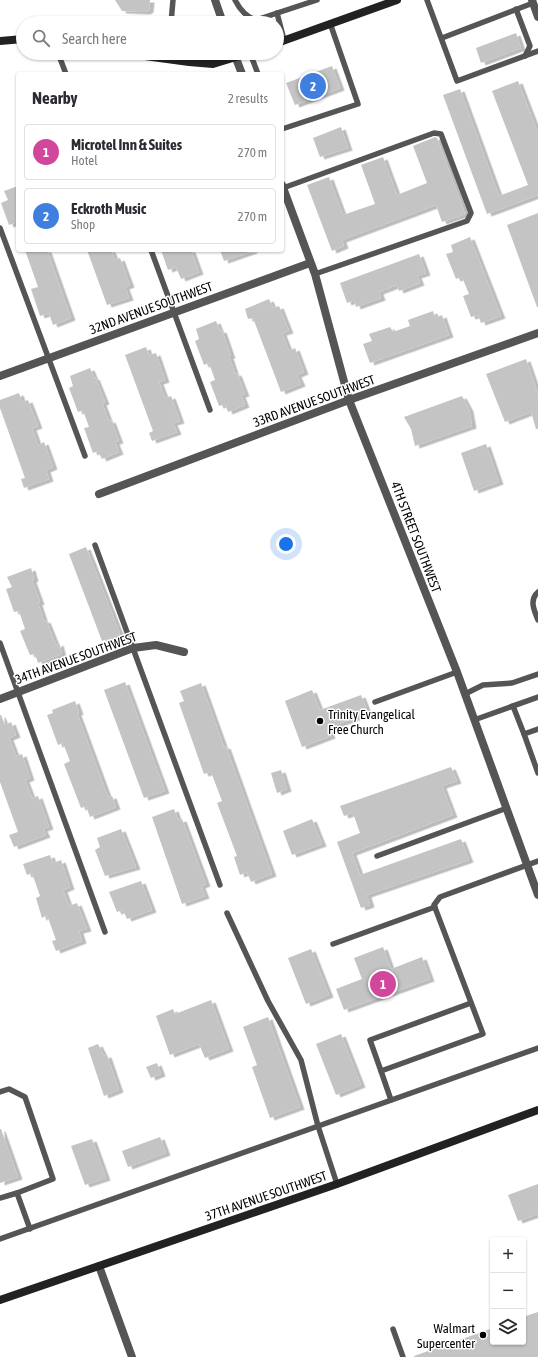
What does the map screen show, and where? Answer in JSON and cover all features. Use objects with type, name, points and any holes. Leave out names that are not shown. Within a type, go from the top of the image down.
[{"type":"main road","points":[[284,41],[397,0]]},
{"type":"main road","points":[[0,41],[16,40]]},
{"type":"main road","points":[[191,60],[213,64],[223,60]]},
{"type":"main road","name":"37TH AVENUE SOUTHWEST","points":[[0,1300],[337,1184],[538,1110]]},
{"type":"street","points":[[215,0],[221,16]]},
{"type":"street","points":[[532,2],[538,17]]},
{"type":"street","points":[[237,60],[241,72]]},
{"type":"street","name":"4TH STREET SOUTHWEST","points":[[284,192],[315,274],[349,400],[457,672],[538,895]]},
{"type":"street","name":"32ND AVENUE SOUTHWEST","points":[[0,376],[310,263]]},
{"type":"street","name":"33RD AVENUE SOUTHWEST","points":[[99,494],[349,400],[538,334]]},
{"type":"street","name":"34TH AVENUE SOUTHWEST","points":[[0,699],[133,648],[156,645],[184,652]]},
{"type":"street","points":[[99,1266],[132,1357]]},
{"type":"lane","points":[[172,16],[173,0]]},
{"type":"lane","points":[[235,0],[246,16]]},
{"type":"lane","points":[[268,16],[317,0]]},
{"type":"lane","points":[[427,0],[457,81],[538,51]]},
{"type":"lane","points":[[442,38],[532,2]]},
{"type":"lane","points":[[516,9],[530,46],[525,56]]},
{"type":"lane","points":[[284,128],[358,104],[330,24]]},
{"type":"lane","points":[[61,60],[65,72]]},
{"type":"lane","points":[[252,60],[257,72]]},
{"type":"lane","points":[[284,186],[434,133],[441,134],[471,213],[467,221],[315,274]]},
{"type":"lane","points":[[0,228],[85,456]]},
{"type":"lane","points":[[152,252],[210,410]]},
{"type":"lane","points":[[95,544],[220,885]]},
{"type":"lane","points":[[538,592],[532,605],[538,620]]},
{"type":"lane","points":[[0,643],[105,932]]},
{"type":"lane","points":[[375,702],[457,672]]},
{"type":"lane","points":[[465,694],[483,685],[512,683],[538,674]]},
{"type":"lane","points":[[474,720],[538,697]]},
{"type":"lane","points":[[513,706],[538,773]]},
{"type":"lane","points":[[524,734],[538,729]]},
{"type":"lane","points":[[377,856],[507,808]]},
{"type":"lane","points":[[381,1071],[483,1034],[434,905],[440,897],[538,861]]},
{"type":"lane","points":[[333,944],[435,907]]},
{"type":"lane","points":[[227,914],[268,1001],[301,1060],[318,1126],[337,1184]]},
{"type":"lane","points":[[391,1100],[370,1040],[471,1003]]},
{"type":"lane","points":[[0,1239],[538,1048]]},
{"type":"lane","points":[[0,1092],[9,1089],[25,1097],[53,1179],[0,1198]]},
{"type":"lane","points":[[17,1192],[30,1229]]},
{"type":"lane","points":[[393,1330],[403,1357]]},
{"type":"building","points":[[115,0],[150,0],[149,10],[146,12],[122,11]]},
{"type":"building","points":[[516,33],[521,48],[481,63],[476,48]]},
{"type":"building","points":[[332,66],[340,88],[295,105],[286,83]]},
{"type":"building","points":[[518,81],[538,133],[538,195],[487,214],[443,95],[460,89],[499,196],[528,185],[492,91]]},
{"type":"building","points":[[341,127],[348,148],[320,157],[313,138]]},
{"type":"building","points":[[435,137],[437,138],[465,214],[442,222],[436,205],[342,240],[344,246],[332,251],[307,185],[329,177],[343,215],[375,204],[361,165],[383,157],[397,195],[427,183],[413,146]]},
{"type":"building","points":[[16,187],[16,223],[9,225],[1,203],[8,200],[4,191]]},
{"type":"building","points":[[538,213],[538,307],[537,307],[507,225]]},
{"type":"building","points":[[470,237],[501,316],[481,323],[478,315],[471,317],[463,296],[469,294],[462,277],[456,279],[446,254],[453,252],[451,245]]},
{"type":"building","points":[[26,252],[48,252],[71,318],[53,325],[49,313],[40,316],[31,289],[38,287]]},
{"type":"building","points":[[88,252],[112,252],[115,260],[120,258],[130,285],[125,287],[129,298],[107,305]]},
{"type":"building","points":[[162,252],[192,252],[199,272],[181,279],[176,267],[168,270]]},
{"type":"building","points":[[221,252],[250,252],[224,261]]},
{"type":"building","points":[[419,254],[426,273],[417,276],[420,283],[399,291],[397,285],[379,292],[381,298],[356,307],[354,300],[347,303],[340,283]]},
{"type":"building","points":[[269,299],[273,308],[279,306],[289,331],[282,333],[289,351],[295,348],[304,372],[297,375],[301,384],[281,392],[253,318],[248,319],[245,309]]},
{"type":"building","points":[[433,311],[435,318],[442,315],[449,335],[370,363],[363,344],[372,341],[369,334],[390,327],[393,332],[410,326],[408,320]]},
{"type":"building","points":[[216,321],[220,331],[222,330],[231,356],[229,356],[235,374],[237,373],[245,394],[241,395],[245,405],[228,412],[225,404],[219,406],[210,382],[215,380],[209,363],[204,365],[195,341],[199,339],[196,329]]},
{"type":"building","points":[[146,347],[149,355],[156,353],[165,380],[159,382],[165,398],[171,396],[180,421],[173,423],[177,432],[152,441],[149,433],[153,431],[125,355]]},
{"type":"building","points":[[526,359],[538,394],[538,429],[536,429],[531,412],[505,422],[486,374]]},
{"type":"building","points":[[90,368],[105,402],[102,403],[109,421],[111,420],[119,441],[115,442],[119,452],[102,459],[98,451],[93,453],[84,428],[89,427],[83,410],[78,412],[69,388],[73,386],[70,376]]},
{"type":"building","points":[[19,393],[22,402],[28,400],[38,426],[32,428],[38,445],[44,442],[53,467],[46,470],[49,479],[24,488],[21,479],[25,478],[0,408],[0,400]]},
{"type":"building","points":[[462,396],[469,409],[472,426],[415,446],[411,429],[404,417]]},
{"type":"building","points":[[486,444],[499,482],[474,491],[461,453]]},
{"type":"building","points":[[86,547],[120,634],[102,641],[69,554]]},
{"type":"building","points":[[31,568],[34,579],[32,580],[40,602],[38,603],[44,621],[46,620],[56,645],[59,643],[62,654],[38,663],[35,654],[30,655],[20,631],[25,629],[19,611],[14,612],[6,589],[12,587],[7,577]]},
{"type":"building","points":[[125,682],[165,791],[144,798],[104,690]]},
{"type":"building","points":[[201,683],[224,747],[226,746],[272,874],[251,882],[247,872],[240,875],[234,857],[237,856],[217,803],[222,801],[211,772],[204,774],[179,703],[184,701],[180,691]]},
{"type":"building","name":"Trinity Evangelical Free Church","points":[[312,690],[320,710],[361,695],[368,713],[328,728],[331,736],[302,747],[285,701]]},
{"type":"building","points":[[75,701],[79,712],[77,713],[108,797],[112,796],[116,807],[90,817],[86,806],[81,808],[64,764],[70,761],[63,743],[58,745],[47,715],[53,713],[52,710]]},
{"type":"building","points":[[0,715],[5,725],[11,722],[16,735],[9,738],[16,756],[22,754],[30,778],[25,780],[32,798],[38,796],[49,827],[43,829],[46,835],[14,847],[9,835],[18,832],[0,782]]},
{"type":"building","points":[[451,767],[457,781],[442,786],[453,815],[352,853],[360,875],[461,839],[469,860],[367,895],[370,905],[361,908],[337,842],[360,833],[353,813],[344,816],[340,806]]},
{"type":"building","points":[[281,770],[287,789],[277,793],[271,773]]},
{"type":"building","points":[[174,809],[178,820],[182,819],[206,884],[201,886],[205,896],[182,904],[152,817]]},
{"type":"building","points":[[312,819],[322,844],[292,855],[283,831]]},
{"type":"building","points":[[121,829],[136,867],[105,876],[95,850],[100,847],[97,838]]},
{"type":"building","points":[[50,855],[53,863],[61,860],[70,887],[63,890],[69,906],[77,903],[87,929],[79,931],[82,941],[56,951],[52,941],[56,940],[47,915],[42,918],[36,898],[40,896],[32,873],[27,875],[23,864]]},
{"type":"building","points":[[141,881],[152,910],[127,919],[123,910],[117,912],[109,892]]},
{"type":"building","points":[[383,947],[391,969],[422,957],[430,979],[344,1010],[336,989],[362,979],[354,958]]},
{"type":"building","points":[[311,949],[329,995],[306,1004],[288,958]]},
{"type":"building","points":[[211,1000],[229,1049],[205,1058],[199,1044],[170,1055],[156,1016],[173,1009],[175,1014]]},
{"type":"building","points":[[268,1017],[300,1107],[270,1118],[252,1067],[257,1065],[243,1027]]},
{"type":"building","points":[[341,1034],[361,1085],[336,1095],[316,1044]]},
{"type":"building","points":[[98,1044],[104,1056],[107,1055],[119,1090],[104,1096],[88,1048]]},
{"type":"building","points":[[157,1063],[161,1074],[151,1078],[146,1067]]},
{"type":"building","points":[[0,1129],[18,1177],[0,1183]]},
{"type":"building","points":[[160,1137],[166,1153],[128,1167],[122,1151]]},
{"type":"building","points":[[92,1139],[106,1178],[85,1185],[71,1146]]},
{"type":"building","points":[[538,1184],[538,1214],[518,1221],[508,1195]]},
{"type":"building","name":"Walmart Supercenter","points":[[538,1312],[538,1357],[414,1357],[490,1329],[490,1345],[526,1345],[526,1316]]},
{"type":"place","name":"Eckroth Music","points":[[313,86]]},
{"type":"place","name":"Trinity Evangelical Free Church","points":[[320,721]]},
{"type":"place","name":"Microtel Inn & Suites","points":[[383,984]]},
{"type":"place","name":"Walmart Supercenter","points":[[483,1335]]}]
